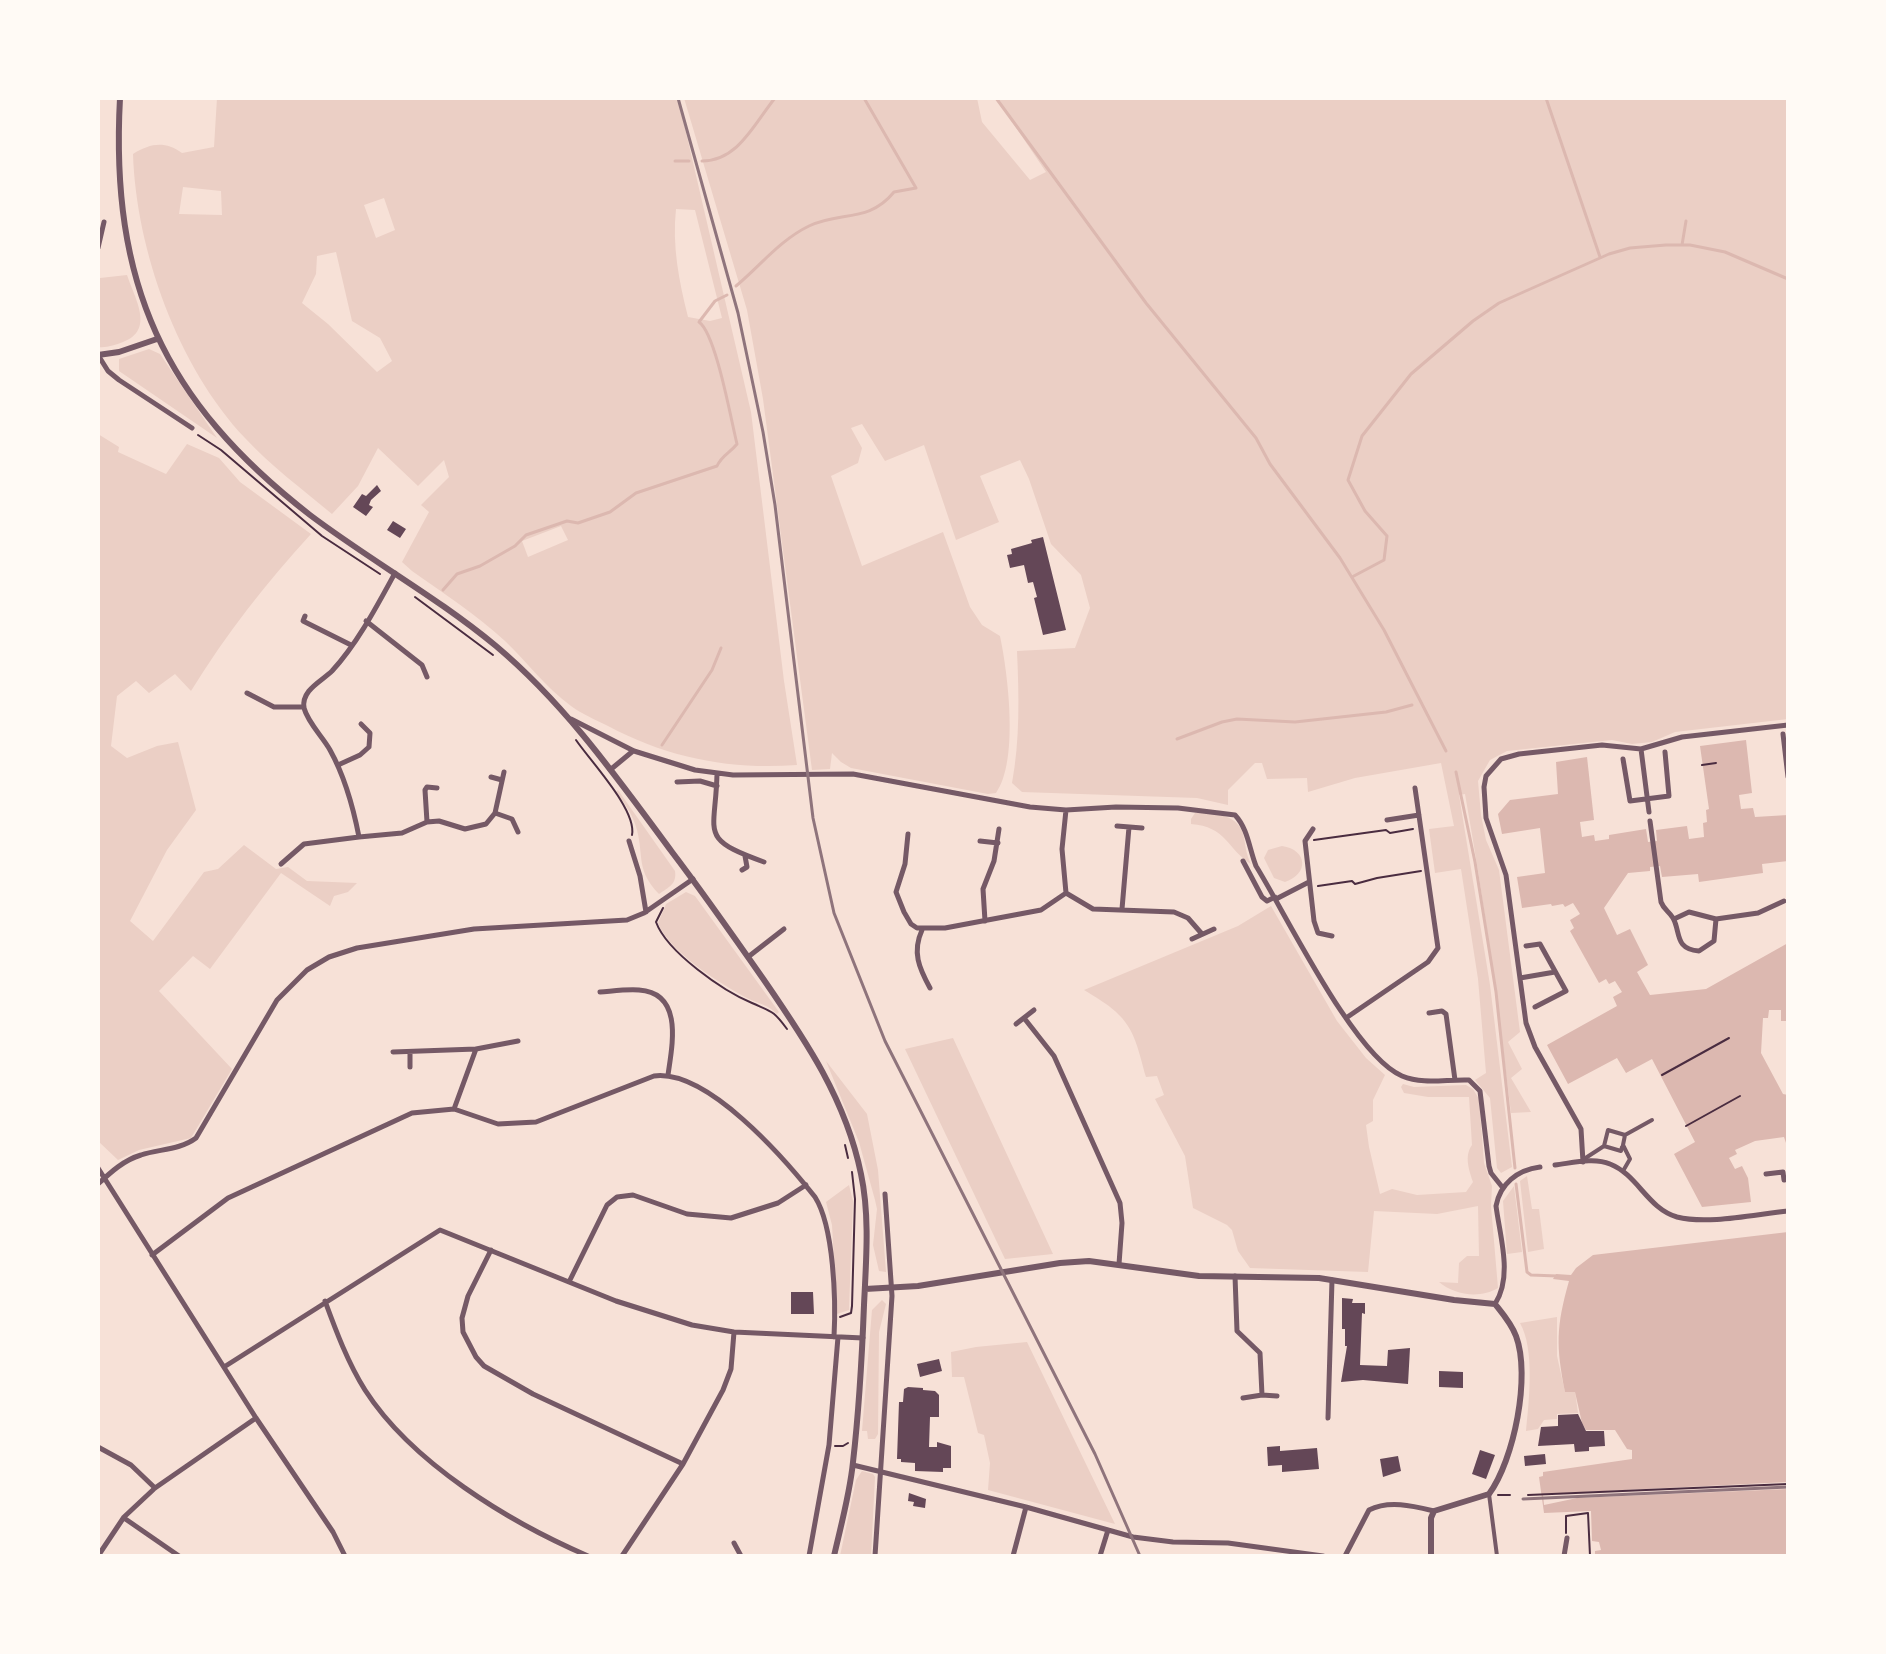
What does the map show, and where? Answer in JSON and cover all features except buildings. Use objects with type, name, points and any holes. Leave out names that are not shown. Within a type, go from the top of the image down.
[{"type":"street","points":[[120,98],[119,161],[124,232],[142,303],[157,339],[205,414],[254,466],[309,514],[445,606],[499,649],[570,719],[693,879],[816,1058],[848,1126],[865,1202],[863,1338],[853,1465],[834,1556]]},
{"type":"street","points":[[98,248],[104,222]]},
{"type":"street","points":[[157,339],[119,352],[98,355],[108,371],[119,380],[192,428]]},
{"type":"street","points":[[359,837],[338,765],[304,707],[308,693],[339,664],[395,572]]},
{"type":"street","points":[[295,629],[304,619],[351,645]]},
{"type":"street","points":[[366,621],[422,665],[427,677]]},
{"type":"street","points":[[247,693],[274,707],[304,707]]},
{"type":"street","points":[[570,719],[634,751],[674,765],[717,773],[853,774],[1030,807],[1066,810],[1148,806],[1235,815],[1247,832],[1249,849],[1256,866],[1359,1038],[1386,1067],[1418,1080],[1469,1080],[1480,1091],[1489,1166],[1503,1188]]},
{"type":"street","points":[[338,765],[369,747],[370,733],[361,724]]},
{"type":"street","points":[[1584,1161],[1581,1129],[1529,1034],[1506,875],[1486,818],[1486,776],[1501,759],[1519,754],[1602,745],[1641,749],[1682,737],[1788,725]]},
{"type":"street","points":[[1783,734],[1788,777]]},
{"type":"street","points":[[1641,749],[1649,812]]},
{"type":"street","points":[[610,770],[634,751]]},
{"type":"street","points":[[1623,759],[1630,801],[1669,796],[1665,752]]},
{"type":"street","points":[[281,864],[304,844],[402,833],[427,822],[439,821],[465,829],[477,828],[486,824],[495,813],[504,772]]},
{"type":"street","points":[[717,773],[716,835],[727,848],[764,862]]},
{"type":"street","points":[[491,777],[502,780]]},
{"type":"street","points":[[677,782],[700,781],[717,786]]},
{"type":"street","points":[[427,822],[425,790],[427,787],[437,788]]},
{"type":"street","points":[[1346,1018],[1434,955],[1437,941],[1415,788]]},
{"type":"street","points":[[1066,810],[1062,849],[1066,893]]},
{"type":"street","points":[[495,813],[512,819],[518,832]]},
{"type":"street","points":[[1387,820],[1419,815]]},
{"type":"street","points":[[1650,821],[1663,908],[1674,919],[1678,937],[1694,951],[1704,949],[1714,941],[1716,919]]},
{"type":"street","points":[[1117,826],[1142,828]]},
{"type":"street","points":[[1122,909],[1129,827]]},
{"type":"street","points":[[985,921],[983,889],[998,843],[999,829]]},
{"type":"street","points":[[1313,829],[1305,841],[1315,928],[1318,933],[1332,936]]},
{"type":"street","points":[[908,834],[897,895],[911,924],[923,930],[1041,910],[1066,893]]},
{"type":"street","points":[[629,841],[640,876],[646,912]]},
{"type":"street","points":[[980,841],[998,843]]},
{"type":"street","points":[[742,870],[747,867],[745,855]]},
{"type":"street","points":[[1243,861],[1267,901],[1309,884]]},
{"type":"street","points":[[98,1184],[138,1155],[184,1145],[196,1138],[277,1000],[307,970],[329,957],[357,948],[438,934],[634,918],[693,879]]},
{"type":"street","points":[[1066,893],[1093,909],[1174,912],[1188,918],[1202,934]]},
{"type":"street","points":[[1674,919],[1689,912],[1716,919],[1758,913],[1784,901]]},
{"type":"street","points":[[748,957],[784,929]]},
{"type":"street","points":[[1192,939],[1214,929]]},
{"type":"street","points":[[923,930],[916,947],[930,988]]},
{"type":"street","points":[[1526,946],[1540,944],[1566,991],[1535,1007]]},
{"type":"street","points":[[1520,978],[1555,972]]},
{"type":"street","points":[[600,992],[638,990],[657,996],[664,1003],[674,1023],[668,1075]]},
{"type":"street","points":[[1016,1024],[1034,1010]]},
{"type":"street","points":[[1429,1013],[1442,1011],[1446,1014],[1455,1080]]},
{"type":"street","points":[[1024,1018],[1054,1056],[1120,1203],[1119,1264]]},
{"type":"street","points":[[505,1032],[506,1042]]},
{"type":"street","points":[[393,1052],[476,1049],[518,1041]]},
{"type":"street","points":[[454,1109],[476,1049]]},
{"type":"street","points":[[410,1051],[410,1067]]},
{"type":"street","points":[[152,1255],[219,1204],[285,1170],[412,1113],[454,1109],[498,1124],[536,1122],[645,1080],[668,1075],[690,1082],[720,1100],[806,1185],[820,1204],[826,1222],[836,1337],[829,1445],[809,1556]]},
{"type":"street","points":[[1584,1161],[1604,1146],[1608,1130],[1625,1135],[1652,1120]]},
{"type":"street","points":[[1604,1146],[1621,1151],[1625,1135]]},
{"type":"street","points":[[1623,1145],[1630,1159],[1623,1171]]},
{"type":"street","points":[[1555,1165],[1584,1161],[1610,1163],[1623,1171],[1654,1204],[1678,1217],[1706,1219],[1788,1211]]},
{"type":"street","points":[[1495,1304],[1501,1295],[1504,1277],[1496,1206],[1503,1188],[1519,1173],[1540,1167]]},
{"type":"street","points":[[98,1168],[256,1418],[333,1532],[345,1556]]},
{"type":"street","points":[[1766,1174],[1783,1172],[1784,1180],[1788,1179]]},
{"type":"street","points":[[569,1282],[607,1205],[617,1197],[633,1195],[687,1214],[731,1218],[778,1203],[806,1185]]},
{"type":"street","points":[[875,1556],[891,1289],[885,1194]]},
{"type":"street","points":[[224,1367],[434,1231],[446,1231],[616,1301],[664,1317],[734,1332],[863,1338]]},
{"type":"street","points":[[491,1250],[468,1296],[462,1318],[463,1332],[484,1366],[533,1394],[683,1464]]},
{"type":"street","points":[[865,1289],[891,1289],[1089,1261],[1199,1276],[1332,1279],[1495,1304],[1507,1318],[1519,1346],[1517,1428],[1501,1474],[1489,1494],[1497,1556]]},
{"type":"street","points":[[1235,1276],[1237,1331],[1260,1353],[1262,1395]]},
{"type":"street","points":[[1328,1418],[1332,1279]]},
{"type":"street","points":[[325,1301],[341,1343],[365,1389],[396,1431],[474,1493],[588,1556]]},
{"type":"street","points":[[622,1556],[683,1464],[730,1375],[734,1332]]},
{"type":"street","points":[[1243,1398],[1277,1396]]},
{"type":"street","points":[[98,1556],[124,1517],[155,1488],[256,1418]]},
{"type":"street","points":[[98,1455],[99,1448],[131,1465],[155,1488]]},
{"type":"street","points":[[853,1465],[1149,1540],[1228,1543],[1323,1556]]},
{"type":"street","points":[[1345,1556],[1369,1510],[1375,1507],[1412,1505],[1434,1511],[1489,1494]]},
{"type":"street","points":[[1013,1556],[1026,1507]]},
{"type":"street","points":[[1431,1556],[1431,1518],[1434,1511]]},
{"type":"street","points":[[124,1517],[179,1556]]},
{"type":"street","points":[[1100,1556],[1108,1530]]},
{"type":"street","points":[[1564,1556],[1567,1538]]},
{"type":"street","points":[[734,1543],[741,1556]]},
{"type":"path","points":[[1702,765],[1716,763]]},
{"type":"path","points":[[1305,841],[1421,828]]},
{"type":"path","points":[[1309,884],[1352,881],[1355,884],[1427,871]]},
{"type":"path","points":[[661,901],[663,911],[656,922],[673,949],[735,993],[770,1009],[790,1033]]},
{"type":"path","points":[[1662,1075],[1729,1038]]},
{"type":"path","points":[[1686,1126],[1740,1096]]},
{"type":"path","points":[[834,1317],[851,1313],[855,1254],[854,1183],[844,1142]]},
{"type":"path","points":[[1528,1495],[1788,1484]]},
{"type":"path","points":[[1489,1494],[1510,1495]]},
{"type":"path","points":[[1567,1538],[1566,1516],[1588,1513],[1590,1556]]},
{"type":"shaded area","points":[[217,98],[678,98],[751,412],[797,765],[748,766],[677,754],[589,717],[553,691],[483,622],[412,571],[402,562],[429,512],[421,505],[449,477],[444,460],[418,486],[378,448],[358,486],[332,514],[245,438],[221,409],[181,342],[152,267],[136,191],[133,154],[158,145],[182,153],[214,147]],"holes":[[[183,187],[221,191],[222,215],[179,214]],[[384,198],[395,230],[376,238],[364,205]],[[676,209],[695,210],[722,318],[710,321],[688,317],[675,236]],[[336,252],[352,321],[380,338],[392,361],[377,372],[302,303],[316,274],[317,256]],[[561,526],[568,540],[528,557],[522,541]]]},
{"type":"shaded area","points":[[684,98],[977,98],[982,122],[1030,180],[1046,172],[996,98],[1788,98],[1788,719],[1675,732],[1652,742],[1632,744],[1612,740],[1507,751],[1490,760],[1478,781],[1486,840],[1499,870],[1520,1032],[1508,1042],[1522,1069],[1511,1078],[1531,1112],[1511,1113],[1472,834],[1465,794],[1459,795],[1490,985],[1512,1167],[1501,1173],[1497,1168],[1490,1098],[1475,1080],[1486,1073],[1478,979],[1461,869],[1435,873],[1429,829],[1454,826],[1441,763],[1355,778],[1308,792],[1307,778],[1267,779],[1262,763],[1255,763],[1228,790],[1228,805],[1197,798],[1022,792],[1012,783],[1018,717],[1017,651],[1075,648],[1090,608],[1081,575],[1051,544],[1020,460],[980,476],[999,522],[956,540],[924,445],[885,461],[862,424],[851,428],[862,448],[858,463],[831,476],[862,566],[943,532],[970,607],[982,625],[1000,636],[1010,717],[1007,760],[996,793],[851,768],[832,753],[830,769],[812,770],[763,399],[747,310]]},
{"type":"shaded area","points":[[127,275],[140,313],[138,330],[123,342],[98,347],[100,278]]},
{"type":"shaded area","points":[[149,349],[160,354],[217,438],[119,371],[119,359]]},
{"type":"shaded area","points":[[98,434],[119,447],[118,452],[166,474],[187,444],[219,458],[240,482],[311,534],[247,610],[191,691],[175,674],[149,693],[136,681],[117,696],[111,746],[127,758],[157,746],[178,742],[196,810],[167,850],[130,921],[153,941],[204,872],[218,869],[244,845],[276,869],[288,867],[307,881],[357,883],[348,892],[334,896],[330,906],[281,873],[210,969],[193,956],[159,991],[232,1069],[191,1138],[139,1150],[118,1160],[98,1141]]},
{"type":"shaded area","points":[[1746,740],[1752,793],[1739,795],[1741,809],[1753,808],[1755,817],[1788,815],[1788,861],[1762,864],[1763,873],[1699,882],[1698,874],[1662,877],[1660,866],[1650,867],[1650,871],[1628,873],[1604,908],[1617,935],[1630,929],[1648,965],[1637,972],[1650,995],[1706,989],[1788,943],[1788,1021],[1781,1021],[1781,1010],[1769,1010],[1768,1018],[1763,1018],[1761,1053],[1783,1094],[1788,1095],[1788,1142],[1784,1137],[1755,1141],[1735,1150],[1737,1154],[1729,1158],[1735,1169],[1742,1166],[1748,1178],[1751,1202],[1702,1207],[1674,1154],[1695,1142],[1652,1059],[1626,1073],[1617,1058],[1568,1084],[1547,1045],[1617,1006],[1613,997],[1622,992],[1615,981],[1609,984],[1606,979],[1599,983],[1570,931],[1574,928],[1570,920],[1580,914],[1573,903],[1565,907],[1563,904],[1551,904],[1522,908],[1517,877],[1545,873],[1540,828],[1502,834],[1498,814],[1510,800],[1558,794],[1556,762],[1587,757],[1594,820],[1580,822],[1582,837],[1594,835],[1595,841],[1609,839],[1609,835],[1646,829],[1648,842],[1657,841],[1656,830],[1687,826],[1689,839],[1704,837],[1703,823],[1707,822],[1706,810],[1709,809],[1700,746]]},
{"type":"shaded area","points":[[618,790],[675,871],[673,882],[659,894],[644,871],[635,825],[616,792]]},
{"type":"shaded area","points":[[1195,813],[1226,816],[1237,824],[1242,830],[1251,864],[1212,829],[1191,824]]},
{"type":"shaded area","points":[[1282,846],[1297,852],[1302,862],[1298,874],[1285,882],[1274,878],[1264,858],[1268,850]]},
{"type":"shaded area","points":[[686,892],[695,896],[779,1012],[777,1014],[711,976],[685,956],[664,934],[658,923],[666,904]]},
{"type":"shaded area","points":[[1271,906],[1337,1021],[1366,1058],[1385,1075],[1373,1100],[1373,1121],[1366,1125],[1380,1194],[1392,1189],[1417,1195],[1466,1192],[1473,1182],[1468,1158],[1472,1145],[1469,1097],[1428,1097],[1404,1093],[1403,1084],[1414,1087],[1466,1085],[1473,1089],[1479,1099],[1484,1163],[1492,1186],[1498,1288],[1483,1294],[1467,1294],[1439,1282],[1458,1283],[1459,1263],[1467,1256],[1479,1256],[1478,1206],[1437,1214],[1374,1211],[1368,1272],[1250,1268],[1238,1251],[1232,1230],[1193,1208],[1185,1156],[1155,1099],[1164,1095],[1157,1076],[1146,1077],[1133,1035],[1120,1016],[1084,990],[1238,926]]},
{"type":"shaded area","points":[[953,1038],[1053,1254],[1005,1259],[905,1049]]},
{"type":"shaded area","points":[[826,1061],[867,1114],[878,1170],[886,1272],[879,1271],[873,1245],[877,1209],[859,1142]]},
{"type":"shaded area","points":[[1527,1176],[1532,1209],[1539,1209],[1544,1249],[1528,1252],[1520,1181]]},
{"type":"shaded area","points":[[849,1185],[853,1201],[849,1310],[837,1314],[832,1225],[826,1202]]},
{"type":"shaded area","points":[[1514,1186],[1522,1252],[1507,1254],[1503,1201]]},
{"type":"shaded area","points":[[1788,1232],[1788,1556],[1595,1556],[1595,1551],[1601,1550],[1599,1542],[1592,1541],[1591,1511],[1544,1513],[1539,1477],[1543,1476],[1543,1472],[1632,1459],[1632,1450],[1627,1449],[1615,1430],[1586,1430],[1575,1392],[1565,1392],[1559,1336],[1569,1281],[1553,1279],[1556,1274],[1571,1275],[1593,1255]]},
{"type":"shaded area","points":[[882,1300],[886,1304],[879,1332],[878,1434],[875,1439],[868,1439],[867,1431],[862,1431],[872,1310]]},
{"type":"shaded area","points":[[1557,1317],[1557,1356],[1565,1392],[1575,1391],[1578,1413],[1557,1414],[1557,1419],[1544,1420],[1538,1429],[1526,1431],[1529,1361],[1520,1323]]},
{"type":"shaded area","points":[[1027,1342],[1115,1524],[988,1490],[990,1463],[984,1435],[978,1433],[964,1377],[952,1377],[951,1352]]},
{"type":"shaded area","points":[[862,1471],[875,1477],[871,1556],[840,1556],[856,1480]]},
{"type":"pier","points":[[1788,1482],[1788,1489],[1577,1498],[1544,1505],[1543,1494]]},
{"type":"waterway","points":[[702,161],[726,155],[735,148],[775,98]]},
{"type":"waterway","points":[[736,286],[779,246],[809,226],[864,212],[875,208],[894,192],[916,188],[864,98]]},
{"type":"waterway","points":[[996,98],[1146,303],[1256,438],[1270,464],[1340,558],[1384,630],[1446,751]]},
{"type":"waterway","points":[[1546,98],[1600,257]]},
{"type":"waterway","points":[[675,161],[689,161]]},
{"type":"waterway","points":[[1682,245],[1686,221]]},
{"type":"waterway","points":[[1352,577],[1384,560],[1387,536],[1365,511],[1348,480],[1362,436],[1411,374],[1499,303],[1609,254],[1630,248],[1666,245],[1690,245],[1725,252],[1788,279]]},
{"type":"waterway","points":[[443,590],[457,574],[480,566],[515,546],[526,535],[567,521],[578,523],[610,512],[636,493],[717,466],[737,444],[717,360],[699,322],[715,301],[727,295]]},
{"type":"waterway","points":[[662,745],[712,670],[721,648]]},
{"type":"waterway","points":[[1177,739],[1237,719],[1295,722],[1386,712],[1412,705]]},
{"type":"waterway","points":[[1456,772],[1475,862],[1496,992],[1515,1168]]},
{"type":"waterway","points":[[1516,1184],[1527,1272],[1531,1275],[1557,1276]]},
{"type":"railway","points":[[678,98],[738,313],[763,432],[775,505],[813,818],[834,913],[885,1041],[1095,1454],[1140,1556]]},
{"type":"railway","points":[[1523,1499],[1788,1487]]}]
